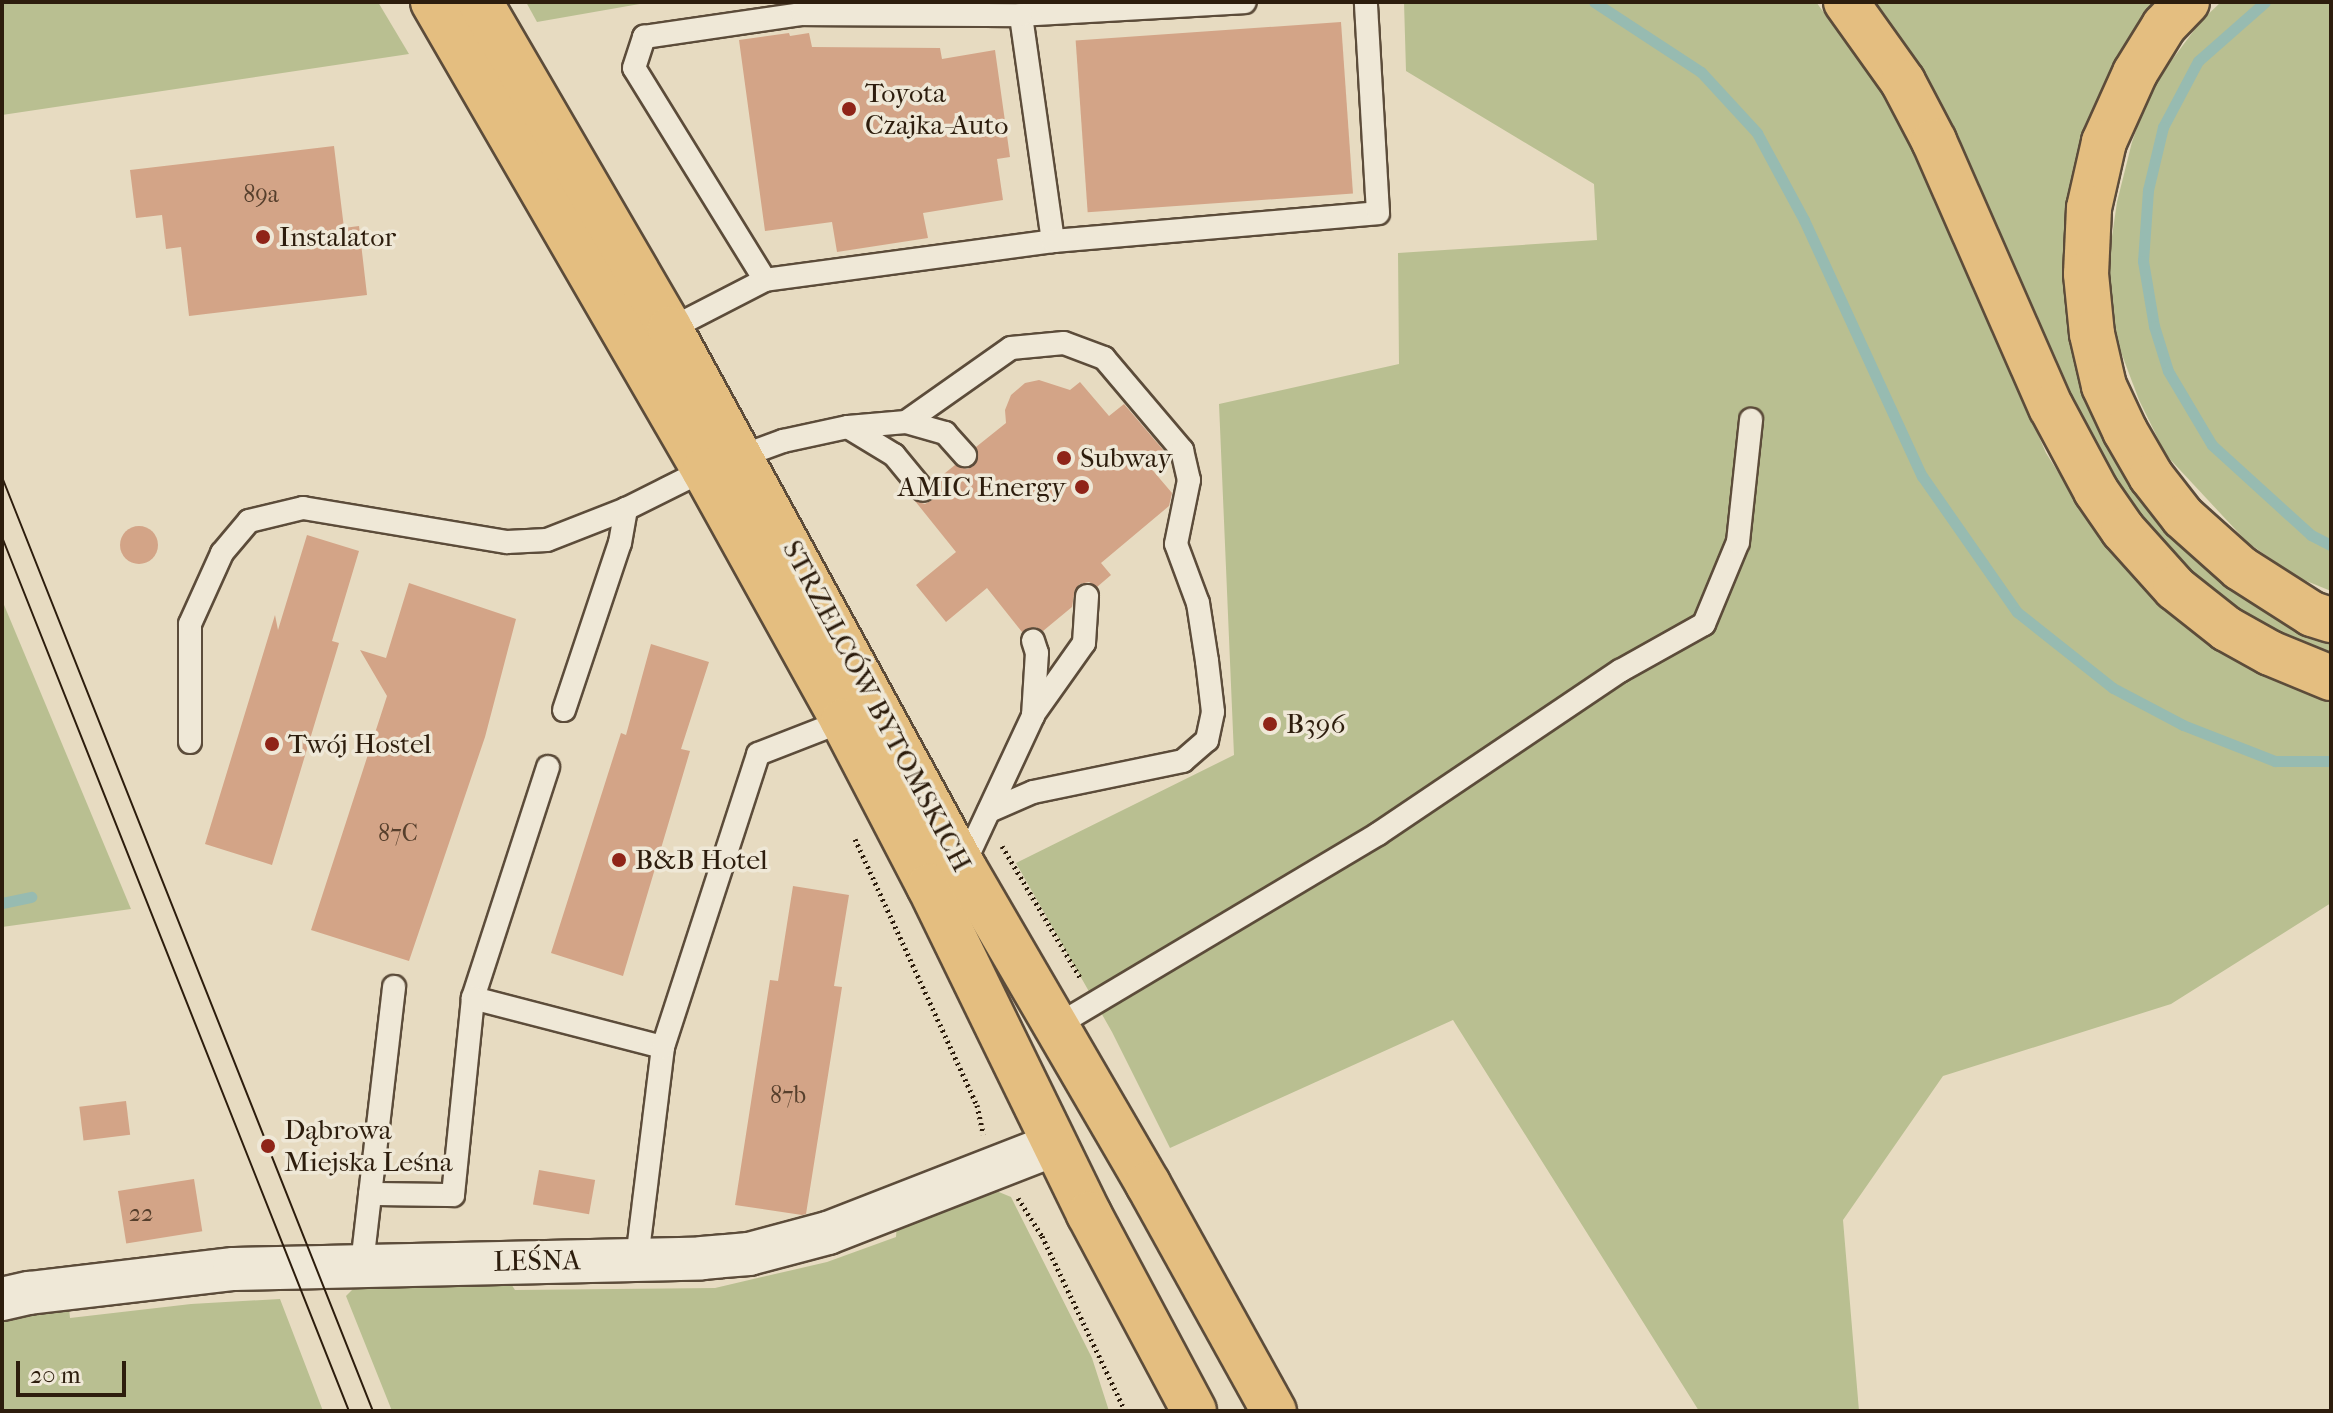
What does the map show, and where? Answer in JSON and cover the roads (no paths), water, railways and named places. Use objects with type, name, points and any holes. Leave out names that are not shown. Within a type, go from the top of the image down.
[{"type":"main road","name":"STRZELCÓW BYTOMSKICH","points":[[433,2],[723,463],[1056,1026],[1274,1411]]},
{"type":"main road","name":"STRZELCÓW BYTOMSKICH","points":[[480,2],[670,329],[723,463],[843,721],[929,886],[1054,1145],[1194,1411]]},
{"type":"main road","points":[[1846,2],[1903,82],[1934,141],[2051,407],[2096,491],[2123,530],[2175,588],[2227,629],[2270,653],[2331,678]]},
{"type":"main road","points":[[2187,2],[2164,26],[2135,73],[2104,142],[2089,208],[2086,274],[2095,347],[2104,386],[2151,476],[2183,517],[2240,568],[2312,614],[2331,620]]},
{"type":"street","name":"LEŚNA","points":[[2,1299],[29,1293],[234,1269],[717,1257],[768,1250],[828,1233],[1054,1145]]},
{"type":"lane","points":[[765,280],[634,68],[644,37],[802,14],[1021,15],[1245,2]]},
{"type":"lane","points":[[670,329],[765,280],[1053,241],[1378,213],[1366,2]]},
{"type":"lane","points":[[1021,15],[1053,241]]},
{"type":"lane","points":[[906,422],[1011,348],[1064,343],[1104,358],[1182,450],[1189,480],[1176,544],[1198,603],[1213,712],[1207,740],[1183,761],[1033,792],[989,811]]},
{"type":"lane","points":[[1056,1026],[1378,834],[1620,671],[1704,624],[1738,542],[1751,420]]},
{"type":"lane","points":[[190,742],[190,624],[222,553],[249,521],[303,508],[507,542],[547,540],[626,509],[723,463],[783,441],[848,427],[906,422],[945,433],[965,455]]},
{"type":"lane","points":[[848,427],[894,455],[923,490]]},
{"type":"lane","points":[[564,710],[620,543],[626,509]]},
{"type":"lane","points":[[963,866],[1033,716],[1084,643],[1087,596]]},
{"type":"lane","points":[[1033,641],[1037,653],[1033,716]]},
{"type":"lane","points":[[637,1259],[663,1047],[758,754],[843,721]]},
{"type":"lane","points":[[370,1194],[453,1195],[473,998],[548,767]]},
{"type":"lane","points":[[362,1264],[394,987]]},
{"type":"lane","points":[[473,998],[663,1047]]},
{"type":"waterway","points":[[1594,2],[1701,72],[1757,133],[1804,220],[1922,476],[2017,612],[2113,688],[2183,725],[2275,761],[2331,761]]},
{"type":"waterway","points":[[2265,2],[2198,61],[2163,127],[2148,190],[2143,261],[2154,326],[2168,371],[2212,445],[2311,535],[2331,545]]},
{"type":"waterway","points":[[2,903],[31,897]]},
{"type":"tram line","points":[[2,477],[373,1411]]},
{"type":"tram line","points":[[2,537],[349,1411]]},
{"type":"place","name":"Toyota Czajka-Auto","points":[[849,109]]},
{"type":"place","name":"Instalator","points":[[263,237]]},
{"type":"place","name":"Subway","points":[[1064,458]]},
{"type":"place","name":"AMIC Energy","points":[[1082,487]]},
{"type":"place","name":"B396","points":[[1270,724]]},
{"type":"place","name":"Twój Hostel","points":[[272,744]]},
{"type":"place","name":"B&B Hotel","points":[[619,860]]},
{"type":"place","name":"Dąbrowa Miejska Leśna","points":[[268,1146]]}]
